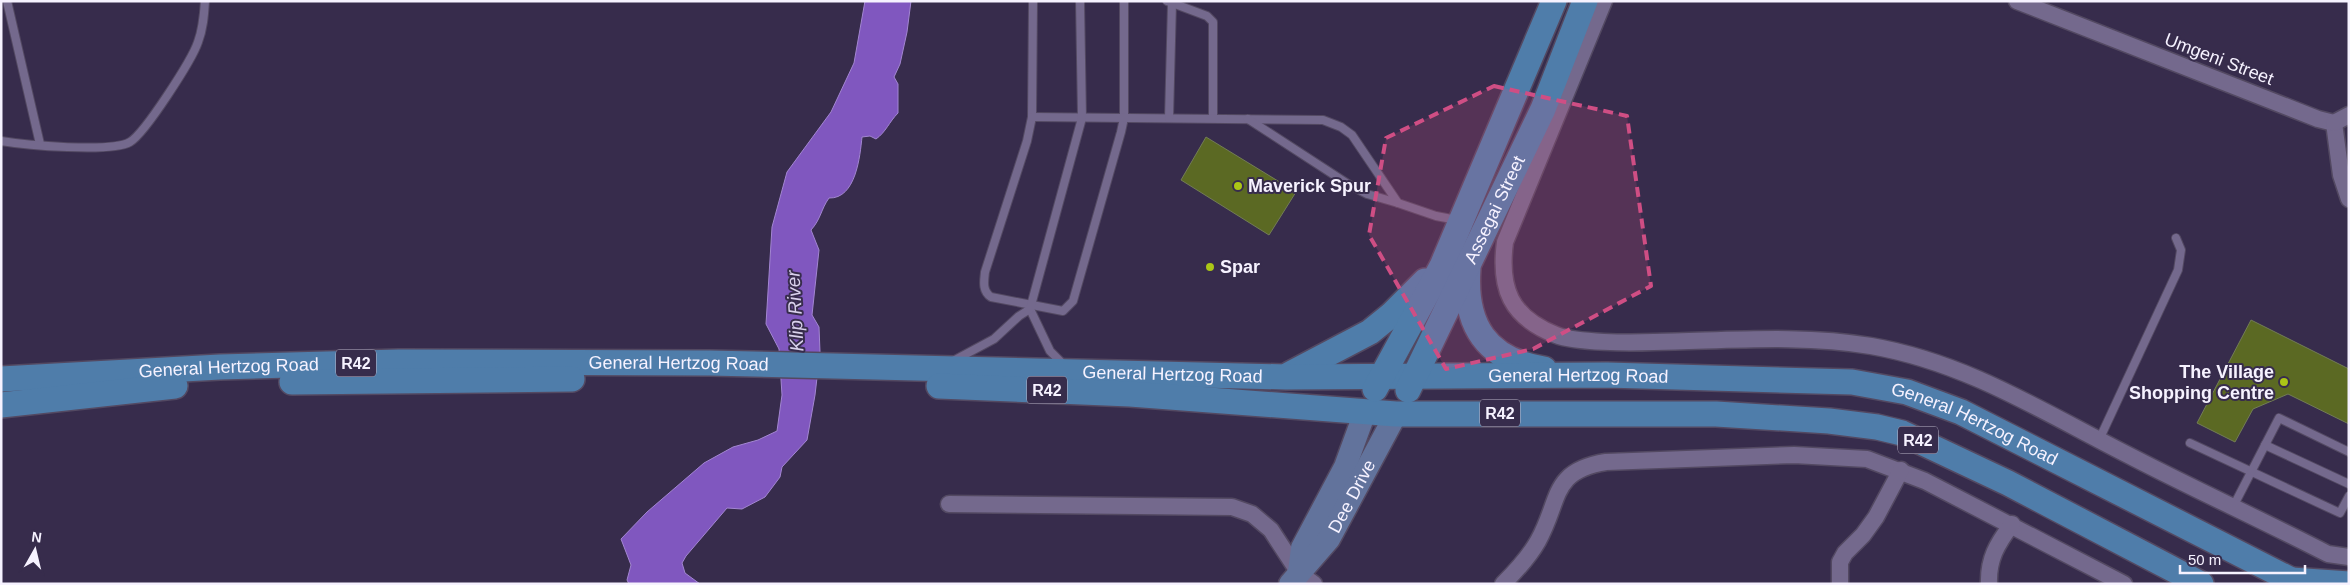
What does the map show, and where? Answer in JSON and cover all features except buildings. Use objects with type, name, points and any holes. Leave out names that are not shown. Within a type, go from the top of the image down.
[{"type":"main road","name":"Assegai Street","points":[[1396,414],[1469,261],[1475,220],[1554,1]]},
{"type":"main road","name":"Assegai Street","points":[[1365,412],[1380,377],[1442,266],[1475,220],[1543,109],[1585,1]]},
{"type":"main road","points":[[1469,261],[1467,285],[1469,304],[1473,324],[1483,340],[1498,351],[1538,368],[1582,375]]},
{"type":"main road","points":[[1286,377],[1370,332],[1442,266]]},
{"type":"main road","name":"General Hertzog Road","points":[[1,379],[212,368],[399,362],[869,375],[1396,414],[1716,414],[1829,421],[1891,429],[1917,439],[2008,483],[2201,584]]},
{"type":"main road","name":"General Hertzog Road","points":[[869,375],[940,369],[1286,377],[1582,375],[1852,382],[1913,394],[1961,412],[2295,582]]},
{"type":"main road","name":"General Hertzog Road","points":[[1,405],[109,392],[219,383],[537,379],[710,371]]},
{"type":"main road","points":[[2295,582],[2349,584]]},
{"type":"street","name":"General Hertzog Road","points":[[1604,1],[1505,242],[1502,267],[1507,292],[1517,310],[1536,326],[1559,336],[1620,343],[1797,340],[1855,344],[1939,362],[1973,376],[2328,554],[2349,558]]},
{"type":"street","name":"Umgeni Street","points":[[2017,1],[2318,120],[2341,119],[2341,175],[2349,199]]},
{"type":"street","name":"Dee Drive","points":[[1301,580],[1302,548],[1346,467],[1365,412]]},
{"type":"street","name":"Dee Drive","points":[[1301,580],[1328,539],[1396,414]]},
{"type":"street","points":[[1503,584],[1518,570],[1538,542],[1566,480],[1585,466],[1606,462],[1794,456],[1867,459],[1901,470],[2012,524],[2124,584]]},
{"type":"street","points":[[1840,584],[1840,562],[1845,553],[1863,535],[1876,517],[1901,470]]},
{"type":"street","points":[[949,504],[1232,507],[1252,514],[1271,530],[1301,580]]},
{"type":"street","points":[[1989,584],[1991,557],[1995,547],[2012,524]]},
{"type":"lane","points":[[7,1],[40,144]]},
{"type":"lane","points":[[1,140],[109,149],[130,142],[168,96],[197,45],[203,28],[205,1]]},
{"type":"lane","points":[[1033,1],[1032,118],[1027,141],[985,272],[984,281],[987,294],[991,297],[1031,307],[1063,311],[1073,301],[1115,157],[1124,118],[1124,1]]},
{"type":"lane","points":[[940,369],[994,338],[1031,307],[1082,118],[1080,1]]},
{"type":"lane","points":[[1169,118],[1170,2],[1207,16],[1213,22],[1214,118]]},
{"type":"lane","points":[[1032,118],[1322,120],[1341,127],[1352,135],[1398,203]]},
{"type":"lane","points":[[1248,119],[1366,194],[1436,216],[1475,220]]},
{"type":"lane","points":[[2099,440],[2178,270],[2181,250],[2176,238]]},
{"type":"lane","points":[[1031,307],[1050,351],[1076,372]]},
{"type":"lane","points":[[2232,507],[2279,418],[2349,452]]},
{"type":"lane","points":[[2190,442],[2340,513],[2349,496]]},
{"type":"lane","points":[[2265,445],[2349,484]]},
{"type":"highlighted area","points":[[1494,86],[1627,116],[1651,286],[1533,349],[1446,369],[1369,235],[1386,138]]},
{"type":"water","name":"Klip River","points":[[865,1],[911,1],[900,64],[894,77],[898,84],[898,113],[876,139],[870,136],[862,137],[858,165],[851,184],[845,192],[829,198],[811,230],[819,250],[812,315],[819,327],[820,352],[807,440],[782,467],[780,477],[765,497],[742,509],[727,508],[686,556],[682,563],[685,573],[700,584],[629,584],[627,580],[631,565],[621,539],[647,512],[704,463],[733,447],[758,440],[777,431],[782,395],[779,349],[766,324],[772,227],[787,172],[831,112],[854,63]]},
{"type":"place","name":"Maverick Spur","points":[[1238,186]]},
{"type":"place","name":"Spar","points":[[1210,267]]},
{"type":"place","name":"The Village Shopping Centre","points":[[2284,382]]}]
